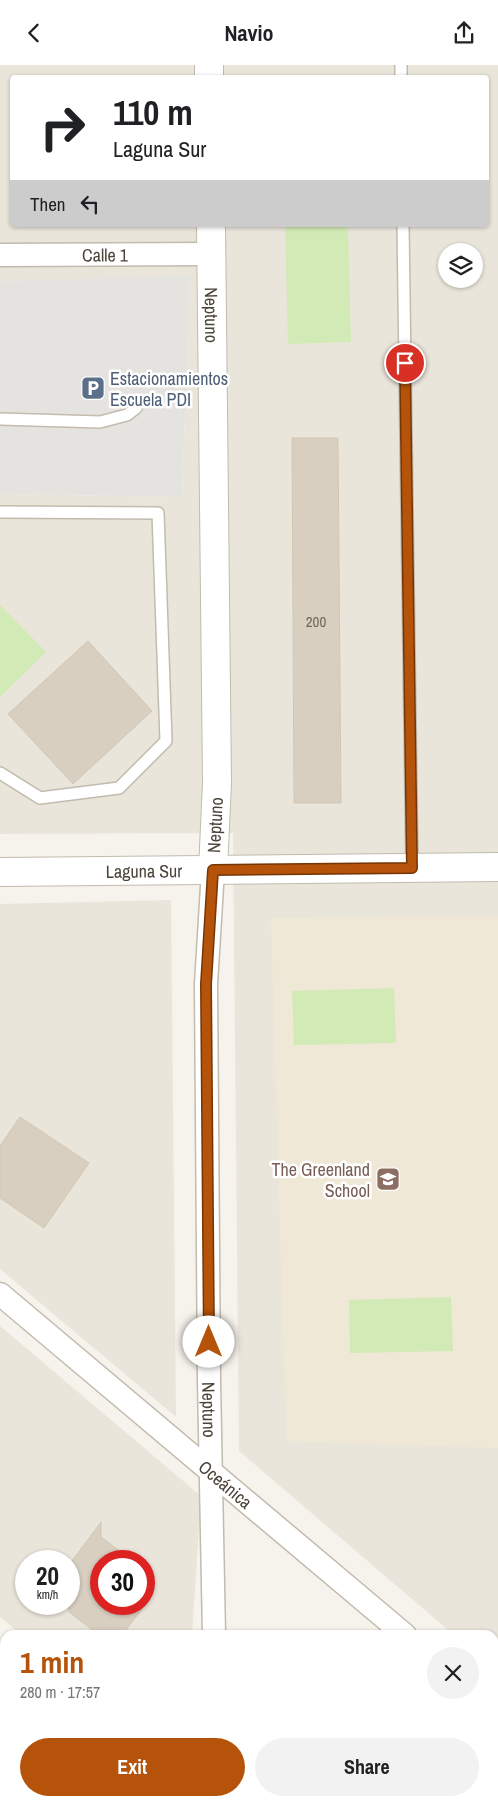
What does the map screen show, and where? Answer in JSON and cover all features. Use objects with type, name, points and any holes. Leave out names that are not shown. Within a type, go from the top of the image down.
[{"type":"street","name":"Neptuno","points":[[211,227],[217,783],[206,984],[209,1362],[214,1630]]},
{"type":"street","name":"Calle 1","points":[[0,255],[211,254]]},
{"type":"street","name":"Laguna Sur","points":[[0,872],[498,867]]},
{"type":"street","name":"Oceánica","points":[[0,1294],[399,1630]]},
{"type":"lane","points":[[403,227],[412,868]]},
{"type":"lane","points":[[0,419],[100,422],[127,415],[136,408]]},
{"type":"lane","points":[[0,512],[158,513],[166,741],[119,787],[40,798],[0,773]]},
{"type":"shaded area","points":[[0,65],[498,65],[498,1630],[448,1630],[239,1451],[233,833],[0,834],[0,494],[182,497],[190,277],[0,281]]},
{"type":"shaded area","name":"Estacionamientos Escuela PDI","points":[[190,276],[182,497],[0,494],[0,281]]},
{"type":"shaded area","points":[[171,900],[176,1417],[0,1269],[0,904]]},
{"type":"shaded area","name":"The Greenland School","points":[[498,916],[498,1448],[286,1441],[271,918]]},
{"type":"shaded area","points":[[0,1326],[201,1496],[192,1630],[16,1630],[0,1617]]},
{"type":"green space","points":[[285,227],[348,227],[351,342],[288,344]]},
{"type":"green space","points":[[0,605],[46,652],[0,697]]},
{"type":"green space","points":[[394,988],[396,1043],[294,1045],[292,991]]},
{"type":"green space","points":[[451,1297],[453,1351],[350,1353],[349,1300]]},
{"type":"building","points":[[292,438],[338,438],[341,803],[294,803]]},
{"type":"building","points":[[88,641],[152,711],[73,784],[8,714]]},
{"type":"building","points":[[20,1117],[89,1163],[44,1228],[0,1198],[0,1146]]},
{"type":"building","points":[[101,1522],[101,1537],[118,1550],[90,1550],[90,1615],[137,1615],[126,1630],[92,1630],[73,1615],[80,1615],[80,1550]]},
{"type":"place","name":"Estacionamientos Escuela PDI","points":[[93,388]]},
{"type":"place","name":"The Greenland School","points":[[388,1179]]},
{"type":"route","points":[[209,1342],[206,984],[213,870],[412,868],[405,363]]}]
